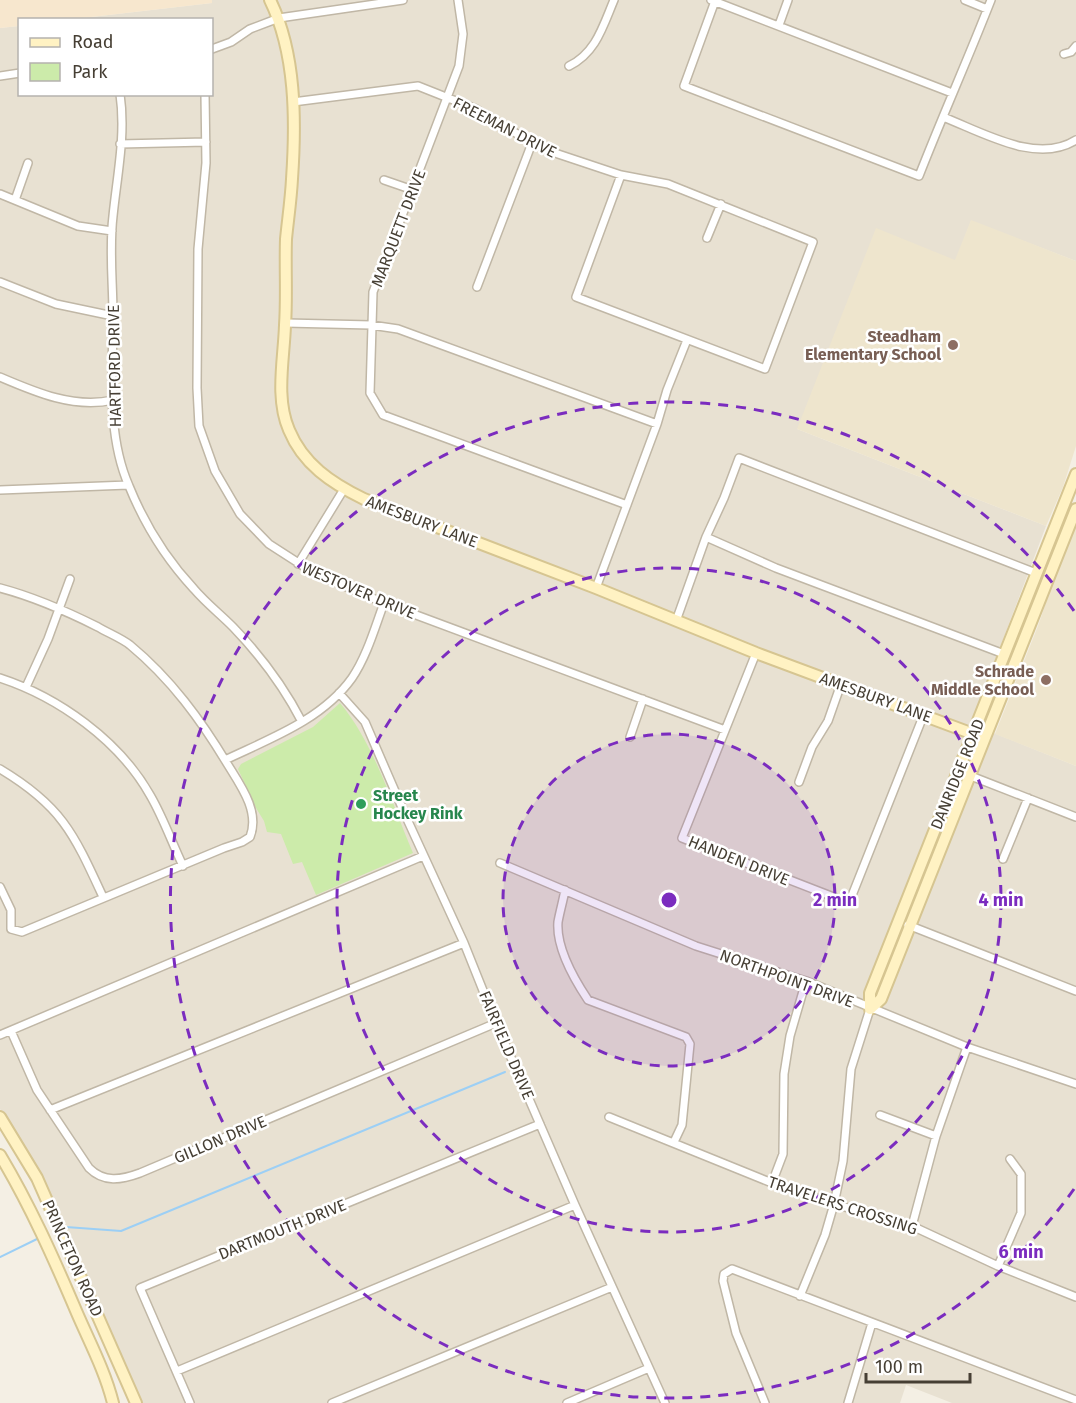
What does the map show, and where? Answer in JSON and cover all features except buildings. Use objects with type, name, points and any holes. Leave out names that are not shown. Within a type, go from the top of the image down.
[{"type":"street","name":"AMESBURY LANE","points":[[270,0],[279,18],[288,57],[293,102],[292,179],[286,239],[286,323],[281,397],[288,429],[304,456],[320,474],[364,499],[596,588],[756,653],[984,738]]},
{"type":"street","points":[[213,49],[231,42],[250,28],[279,18],[403,0]]},
{"type":"street","name":"MARQUETT DRIVE","points":[[458,0],[463,34],[459,66],[373,292],[370,393],[383,415],[627,505]]},
{"type":"street","points":[[569,66],[580,60],[596,41],[614,0]]},
{"type":"street","points":[[779,25],[788,0]]},
{"type":"street","points":[[965,0],[987,9]]},
{"type":"street","points":[[952,93],[713,1],[684,86],[918,176],[991,0]]},
{"type":"street","points":[[1064,54],[1071,52],[1076,46]]},
{"type":"street","points":[[0,76],[18,74]]},
{"type":"street","name":"FREEMAN DRIVE","points":[[293,102],[418,86],[476,109],[532,143],[558,154],[621,175],[668,184],[813,242],[765,369],[687,340]]},
{"type":"street","name":"HARTFORD DRIVE","points":[[120,96],[120,144],[112,231],[113,400],[117,446],[128,484],[146,522],[183,576],[264,662],[292,702],[302,722]]},
{"type":"street","name":"WESTOVER DRIVE","points":[[205,96],[206,142],[198,249],[196,387],[199,426],[215,471],[240,514],[269,544],[314,573],[384,603],[725,730]]},
{"type":"street","points":[[944,117],[1013,144],[1040,150],[1060,147],[1076,140]]},
{"type":"street","points":[[120,144],[206,142]]},
{"type":"street","points":[[477,287],[532,143]]},
{"type":"street","points":[[15,200],[28,163]]},
{"type":"street","points":[[596,588],[687,340],[576,297],[621,175]]},
{"type":"street","points":[[384,180],[413,190]]},
{"type":"street","points":[[0,194],[78,226],[112,231]]},
{"type":"street","points":[[707,238],[721,204]]},
{"type":"street","points":[[0,282],[56,304],[113,316]]},
{"type":"street","points":[[286,323],[371,326],[406,332],[657,424]]},
{"type":"street","points":[[0,377],[28,389],[74,402],[97,404],[113,400]]},
{"type":"street","points":[[676,621],[706,537],[739,458],[1036,573]]},
{"type":"street","name":"DANRIDGE ROAD","points":[[870,1009],[881,999],[910,926],[964,773],[973,734],[1076,474]]},
{"type":"street","points":[[0,490],[128,484]]},
{"type":"street","points":[[297,564],[344,489]]},
{"type":"street","name":"DANRIDGE ROAD","points":[[800,1296],[825,1235],[834,1204],[843,1161],[851,1069],[870,1009],[870,993],[898,921],[964,773],[984,738],[1076,509]]},
{"type":"street","points":[[706,537],[776,568],[1005,654]]},
{"type":"street","points":[[26,687],[70,579]]},
{"type":"street","points":[[0,588],[60,608],[128,643],[160,672],[187,703],[225,760],[241,787],[254,822],[250,837],[242,842],[22,932],[11,929],[11,910],[0,887]]},
{"type":"street","points":[[225,760],[302,722],[339,693],[352,678],[363,657],[384,603]]},
{"type":"street","points":[[725,730],[756,653]]},
{"type":"street","points":[[0,678],[26,687],[84,723],[117,753],[150,795],[183,866]]},
{"type":"street","points":[[799,782],[812,747],[828,722],[840,684]]},
{"type":"street","name":"FAIRFIELD DRIVE","points":[[339,693],[365,722],[423,856],[464,943],[575,1205],[665,1403]]},
{"type":"street","points":[[630,737],[643,699]]},
{"type":"street","name":"HANDEN DRIVE","points":[[725,730],[682,838],[849,903],[924,714]]},
{"type":"street","points":[[0,769],[26,785],[49,804],[61,818],[81,848],[103,897]]},
{"type":"street","points":[[964,773],[1076,817]]},
{"type":"street","points":[[1003,859],[1028,798]]},
{"type":"street","points":[[0,1035],[423,856]]},
{"type":"street","name":"NORTHPOINT DRIVE","points":[[501,863],[696,945],[806,981],[967,1047],[1076,1084]]},
{"type":"street","points":[[565,890],[558,924],[561,945],[579,987],[588,1000],[686,1037],[690,1044],[682,1125],[674,1142]]},
{"type":"street","points":[[898,921],[1076,991]]},
{"type":"street","points":[[50,1110],[464,943]]},
{"type":"street","points":[[772,1183],[783,1154],[783,1074],[790,1036],[806,981]]},
{"type":"street","name":"GILLON DRIVE","points":[[11,1031],[37,1090],[95,1173],[105,1178],[126,1178],[496,1023]]},
{"type":"street","points":[[912,1226],[936,1136],[967,1047]]},
{"type":"street","points":[[880,1115],[936,1136]]},
{"type":"street","name":"PRINCETON ROAD","points":[[0,1117],[37,1178],[134,1399]]},
{"type":"street","name":"TRAVELERS CROSSING","points":[[609,1117],[772,1183],[834,1204],[912,1226],[998,1266],[1076,1297]]},
{"type":"street","name":"DARTMOUTH DRIVE","points":[[190,1403],[140,1288],[540,1124]]},
{"type":"street","name":"PRINCETON ROAD","points":[[0,1155],[19,1187],[54,1259],[108,1381],[114,1403]]},
{"type":"street","points":[[998,1266],[1021,1213],[1021,1174],[1010,1159]]},
{"type":"street","points":[[177,1371],[575,1205]]},
{"type":"street","points":[[54,1259],[70,1252]]},
{"type":"street","points":[[765,1403],[736,1334],[723,1281],[724,1274],[729,1270],[738,1270],[800,1296],[1076,1400]]},
{"type":"street","points":[[332,1403],[612,1287]]},
{"type":"street","points":[[848,1403],[872,1323]]},
{"type":"street","points":[[92,1345],[108,1338]]},
{"type":"street","points":[[567,1403],[649,1368]]},
{"type":"street","points":[[114,1403],[134,1399]]},
{"type":"shaded area","points":[[0,0],[212,0],[212,3],[83,18],[18,18],[18,26],[0,28]]},
{"type":"shaded area","points":[[212,0],[1076,0],[1076,261],[971,221],[956,260],[797,429],[1046,526],[971,724],[1076,766],[1076,1403],[952,1403],[906,1385],[900,1403],[142,1403],[44,1181],[0,1109],[0,28],[18,26],[18,96],[213,96],[213,18],[83,18],[212,3]]},
{"type":"shaded area","name":"Steadham Elementary School","points":[[971,220],[1076,261],[1076,446],[1063,487],[1046,526],[797,429],[876,228],[955,260]]},
{"type":"shaded area","name":"Schrade Middle School","points":[[1076,514],[1076,766],[995,734],[1038,626]]},
{"type":"green space","points":[[340,703],[373,756],[413,853],[316,895],[302,862],[293,864],[281,834],[267,832],[264,821],[238,769],[241,764],[313,727]]},
{"type":"waterway","points":[[66,1227],[121,1231],[505,1072]]},
{"type":"waterway","points":[[0,1257],[37,1239]]},
{"type":"place","name":"Steadham Elementary School","points":[[953,345]]},
{"type":"place","name":"Schrade Middle School","points":[[1046,680]]},
{"type":"place","name":"Street Hockey Rink","points":[[361,804]]}]
